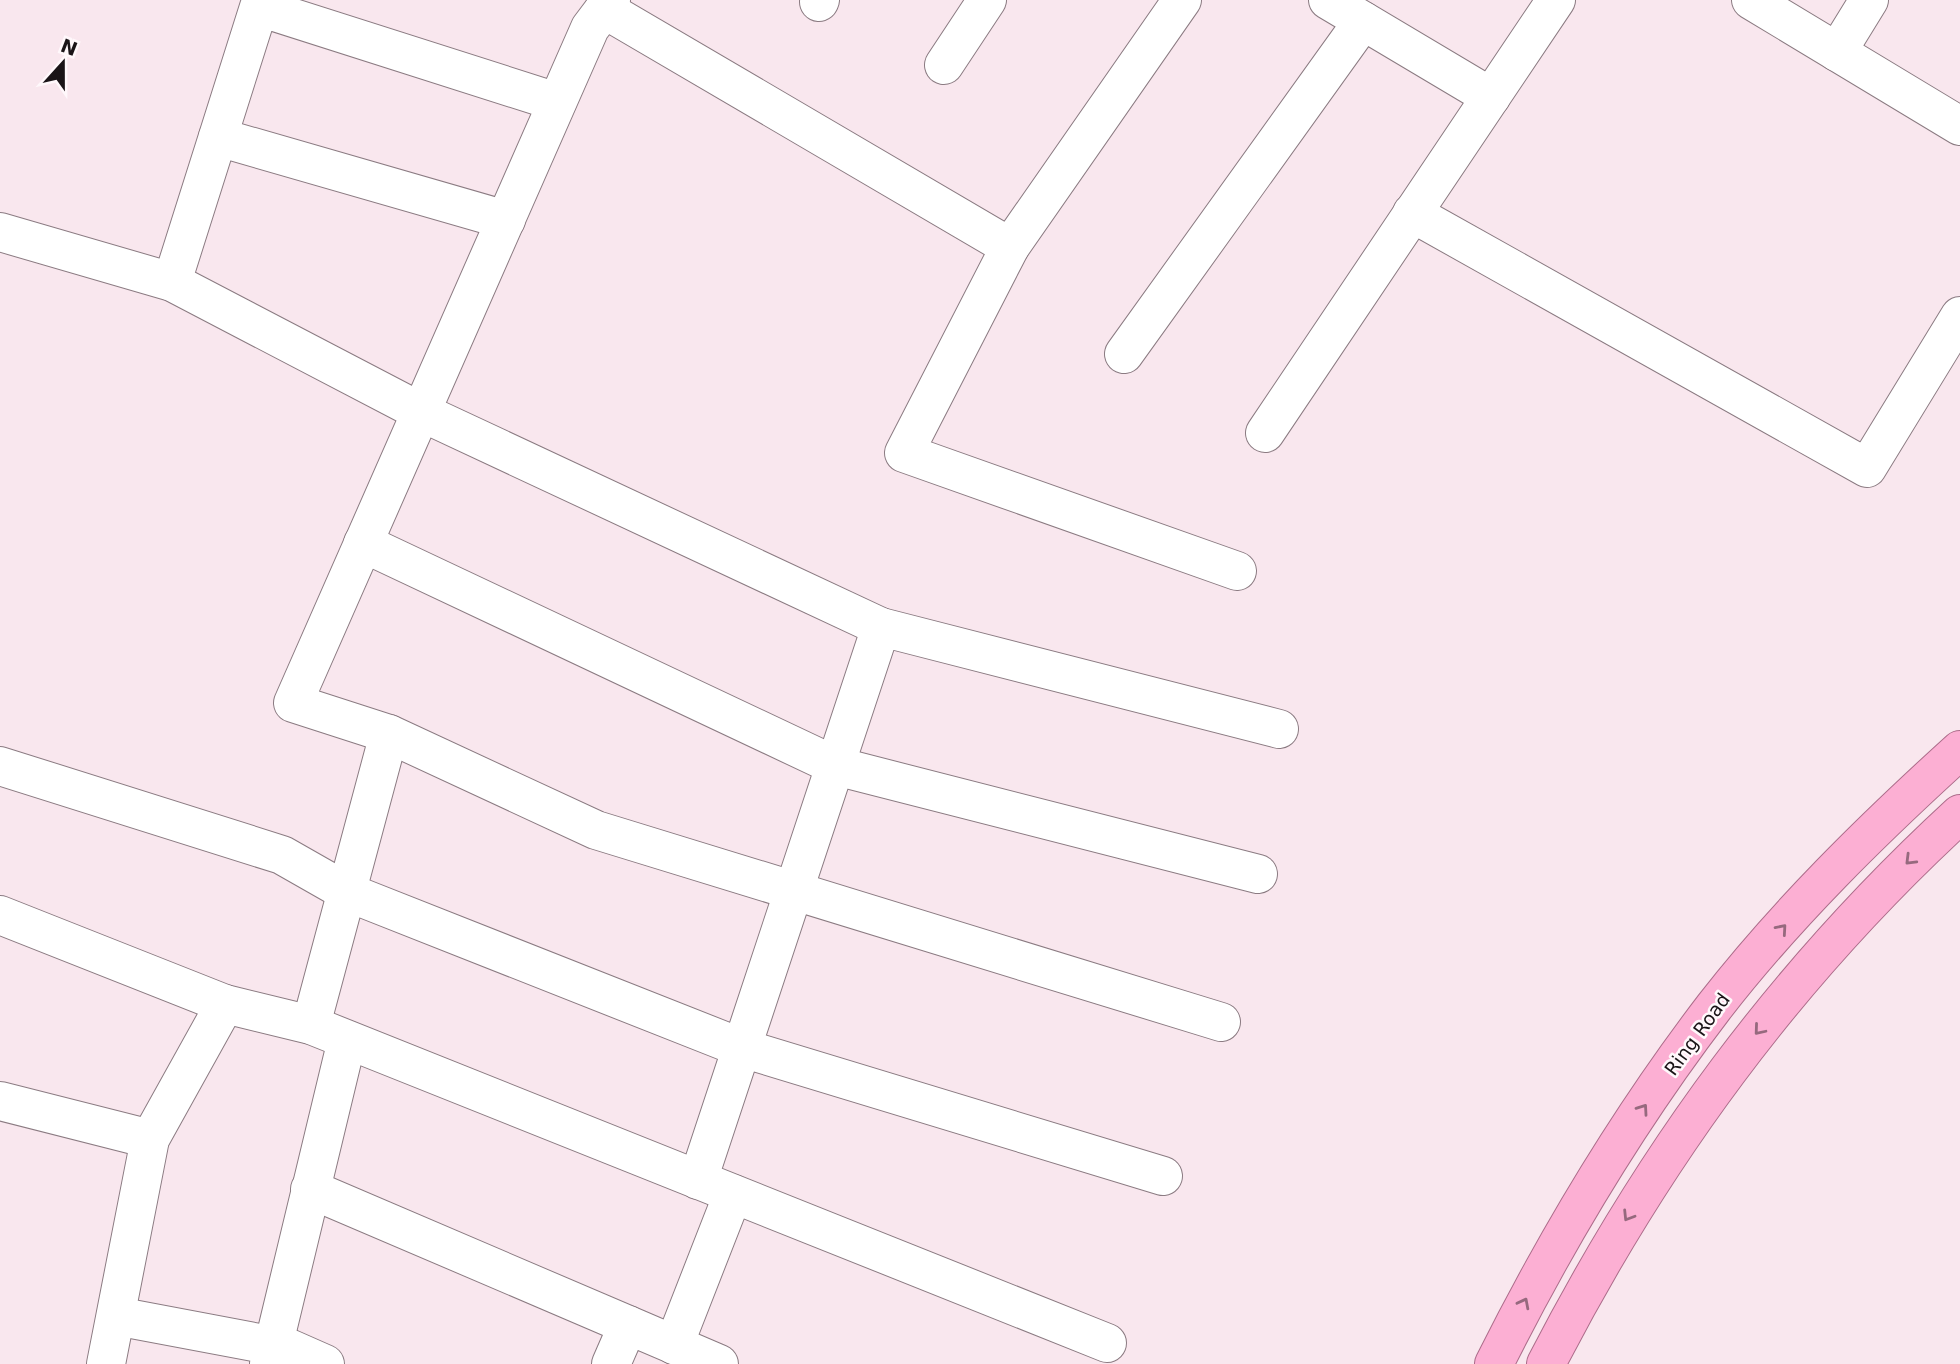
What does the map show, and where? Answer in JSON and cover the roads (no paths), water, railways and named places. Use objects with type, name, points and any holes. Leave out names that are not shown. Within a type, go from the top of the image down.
[{"type":"highway","name":"Ring Road","points":[[1494,1364],[1530,1291],[1622,1139],[1714,1007],[1819,887],[1960,750]]},
{"type":"highway","points":[[1546,1364],[1593,1273],[1665,1156],[1743,1048],[1828,947],[1911,859],[1960,814]]},
{"type":"street","points":[[943,65],[987,0]]},
{"type":"street","points":[[1182,0],[1010,247],[904,453],[1237,571]]},
{"type":"street","points":[[1328,0],[1491,97]]},
{"type":"street","points":[[1265,433],[1556,0]]},
{"type":"street","points":[[1751,0],[1960,126]]},
{"type":"street","points":[[1837,52],[1869,0]]},
{"type":"street","points":[[1010,247],[608,4],[590,28],[293,703],[389,734],[596,830],[1221,1022]]},
{"type":"street","points":[[172,282],[258,7],[557,102]]},
{"type":"street","points":[[1124,354],[1363,21]]},
{"type":"street","points":[[218,137],[506,220]]},
{"type":"street","points":[[1412,213],[1867,468],[1960,316]]},
{"type":"street","points":[[0,232],[172,282],[422,412],[881,627],[1279,729]]},
{"type":"street","points":[[363,543],[836,766],[1258,874]]},
{"type":"street","points":[[698,1180],[881,627]]},
{"type":"street","points":[[311,1025],[389,734]]},
{"type":"street","points":[[0,766],[282,855],[346,892],[742,1048],[1163,1177]]},
{"type":"street","points":[[0,915],[225,1003],[311,1025],[1107,1343]]},
{"type":"street","points":[[106,1364],[150,1139],[225,1003]]},
{"type":"street","points":[[270,1355],[347,1040]]},
{"type":"street","points":[[0,1101],[150,1139]]},
{"type":"street","points":[[310,1189],[719,1364]]},
{"type":"street","points":[[674,1345],[733,1194]]},
{"type":"street","points":[[116,1316],[270,1355],[291,1349],[326,1364]]},
{"type":"street","points":[[611,1364],[628,1325]]}]
